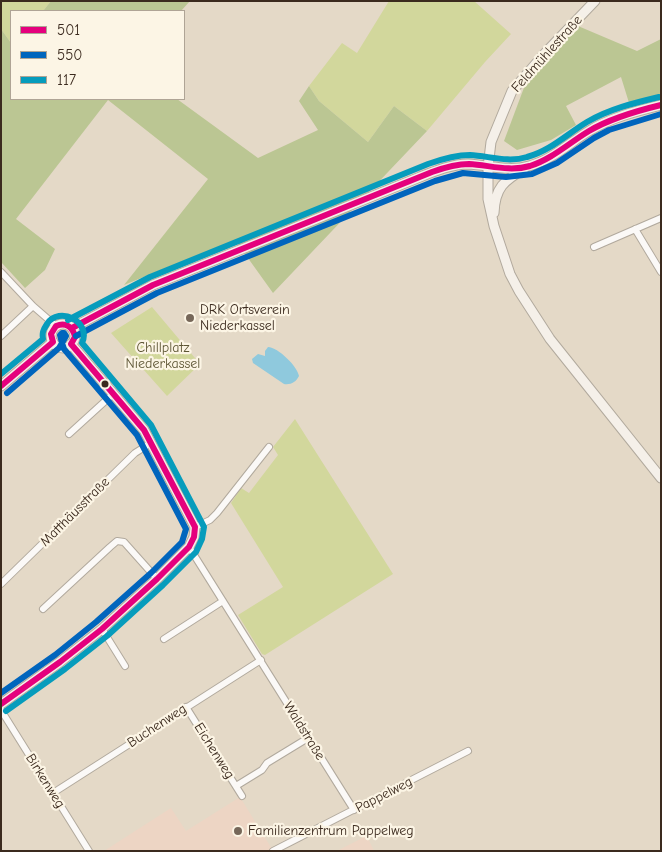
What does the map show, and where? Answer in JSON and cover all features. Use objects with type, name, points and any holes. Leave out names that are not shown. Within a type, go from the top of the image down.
[{"type":"street","name":"Feldmühlestraße","points":[[595,1],[512,91],[491,142],[488,167],[488,200],[494,226],[510,274],[519,291],[550,339],[661,478]]},
{"type":"street","points":[[494,226],[495,200],[498,190],[509,178],[557,153],[590,130],[606,122],[661,105]]},
{"type":"street","points":[[72,328],[153,285],[388,189],[450,167],[468,164],[505,168],[527,167]]},
{"type":"street","points":[[594,247],[661,218]]},
{"type":"street","points":[[636,229],[661,272]]},
{"type":"street","points":[[2,273],[33,306],[56,326]]},
{"type":"street","points":[[1,336],[33,306]]},
{"type":"street","points":[[64,324],[72,328],[75,336],[71,344],[64,348],[53,342],[51,334],[56,326],[64,324]]},
{"type":"street","points":[[1,386],[21,367],[53,342]]},
{"type":"street","points":[[1,704],[102,629],[158,579],[190,547],[194,537],[195,527],[144,430],[71,344]]},
{"type":"street","points":[[69,434],[113,394]]},
{"type":"street","name":"Matthäusstraße","points":[[1,584],[135,453],[152,444]]},
{"type":"street","points":[[195,527],[210,520],[217,513],[269,447]]},
{"type":"street","points":[[43,609],[118,541],[124,542],[158,579]]},
{"type":"street","name":"Waldstraße","points":[[190,547],[354,810]]},
{"type":"street","points":[[164,639],[223,601]]},
{"type":"street","points":[[102,629],[125,666]]},
{"type":"street","name":"Buchenweg","points":[[53,793],[261,660]]},
{"type":"street","name":"Eichenweg","points":[[186,707],[242,796]]},
{"type":"street","name":"Birkenweg","points":[[1,710],[89,851]]},
{"type":"street","points":[[236,786],[308,738]]},
{"type":"street","name":"Pappelweg","points":[[273,851],[468,751]]},
{"type":"shaded area","points":[[240,797],[272,849],[268,851],[104,851],[171,808],[186,831]]},
{"type":"shaded area","points":[[366,836],[374,851],[337,851]]},
{"type":"green space","points":[[1,1],[51,1],[44,10],[10,10],[10,42],[1,29]]},
{"type":"green space","points":[[51,1],[190,1],[182,10],[44,10]]},
{"type":"green space","points":[[389,1],[474,1],[511,34],[427,131],[394,106],[368,142],[319,101],[309,86],[342,43],[357,53]]},
{"type":"green space","points":[[578,26],[637,51],[661,39],[661,99],[630,106],[621,77],[566,106],[576,125],[551,140],[517,150],[504,141],[525,85]]},
{"type":"green space","points":[[1,29],[10,42],[10,100],[108,100],[16,219],[55,249],[45,270],[25,288],[1,262]]},
{"type":"green space","points":[[309,86],[319,101],[368,142],[394,106],[427,131],[273,293],[235,240],[124,285],[208,179],[108,100],[178,100],[258,158],[318,130],[299,101]]},
{"type":"green space","name":"Chillplatz Niederkassel","points":[[152,307],[200,364],[167,396],[111,333]]},
{"type":"green space","points":[[295,419],[393,574],[265,655],[262,654],[238,615],[283,587],[231,503],[241,488],[249,493],[278,455],[273,447]]},
{"type":"water","points":[[268,347],[277,350],[295,368],[299,376],[295,381],[284,384],[253,363],[252,359],[258,354],[265,356],[265,351]]},
{"type":"transit line","name":"117","points":[[68,320],[150,277],[428,164],[464,155],[506,159],[527,157],[551,146],[604,113],[659,97]]},
{"type":"transit line","name":"501","points":[[72,328],[153,285],[432,172],[464,164],[507,168],[530,166],[546,159],[606,122],[633,112],[661,105]]},
{"type":"transit line","name":"550","points":[[76,336],[157,293],[435,181],[463,173],[506,177],[532,174],[557,163],[609,130],[661,114]]},
{"type":"transit line","name":"117","points":[[1,374],[43,339],[44,330],[52,318],[59,316],[73,318],[82,328],[84,335],[82,343],[151,425],[204,527],[202,539],[196,552],[163,585],[107,636],[6,711]]},
{"type":"transit line","name":"501","points":[[1,386],[53,342],[51,334],[56,326],[68,326],[73,331],[75,337],[71,344],[144,430],[195,527],[194,537],[189,547],[157,579],[102,629],[1,704]]},
{"type":"transit line","name":"550","points":[[1,693],[55,655],[96,622],[151,573],[182,542],[186,529],[137,435],[64,349],[62,343],[66,336],[64,333],[60,335],[62,343],[59,348],[7,393]]},
{"type":"place","name":"DRK Ortsverein Niederkassel","points":[[190,318]]},
{"type":"place","name":"Familienzentrum Pappelweg","points":[[238,831]]}]
